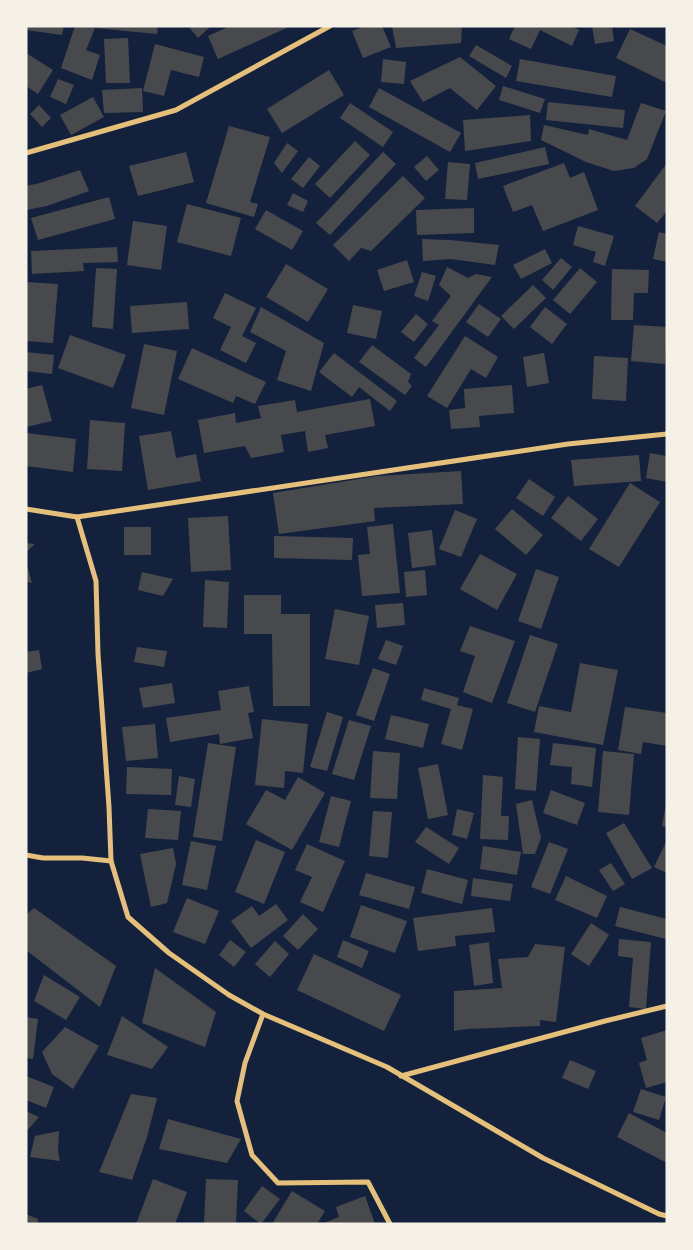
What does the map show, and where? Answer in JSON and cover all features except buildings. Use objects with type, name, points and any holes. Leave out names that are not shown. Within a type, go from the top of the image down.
[{"type":"street","points":[[26,153],[176,110],[330,26]]},
{"type":"street","points":[[26,509],[77,516],[558,445],[667,434]]},
{"type":"street","points":[[77,516],[96,580],[98,654],[111,861],[128,917],[169,953],[229,995],[263,1014],[387,1067],[543,1158],[659,1214],[667,1216]]},
{"type":"street","points":[[26,855],[43,858],[82,858],[111,861]]},
{"type":"street","points":[[401,1076],[667,1006]]},
{"type":"street","points":[[263,1014],[245,1063],[237,1101],[252,1155],[278,1183],[368,1182],[390,1224]]}]
